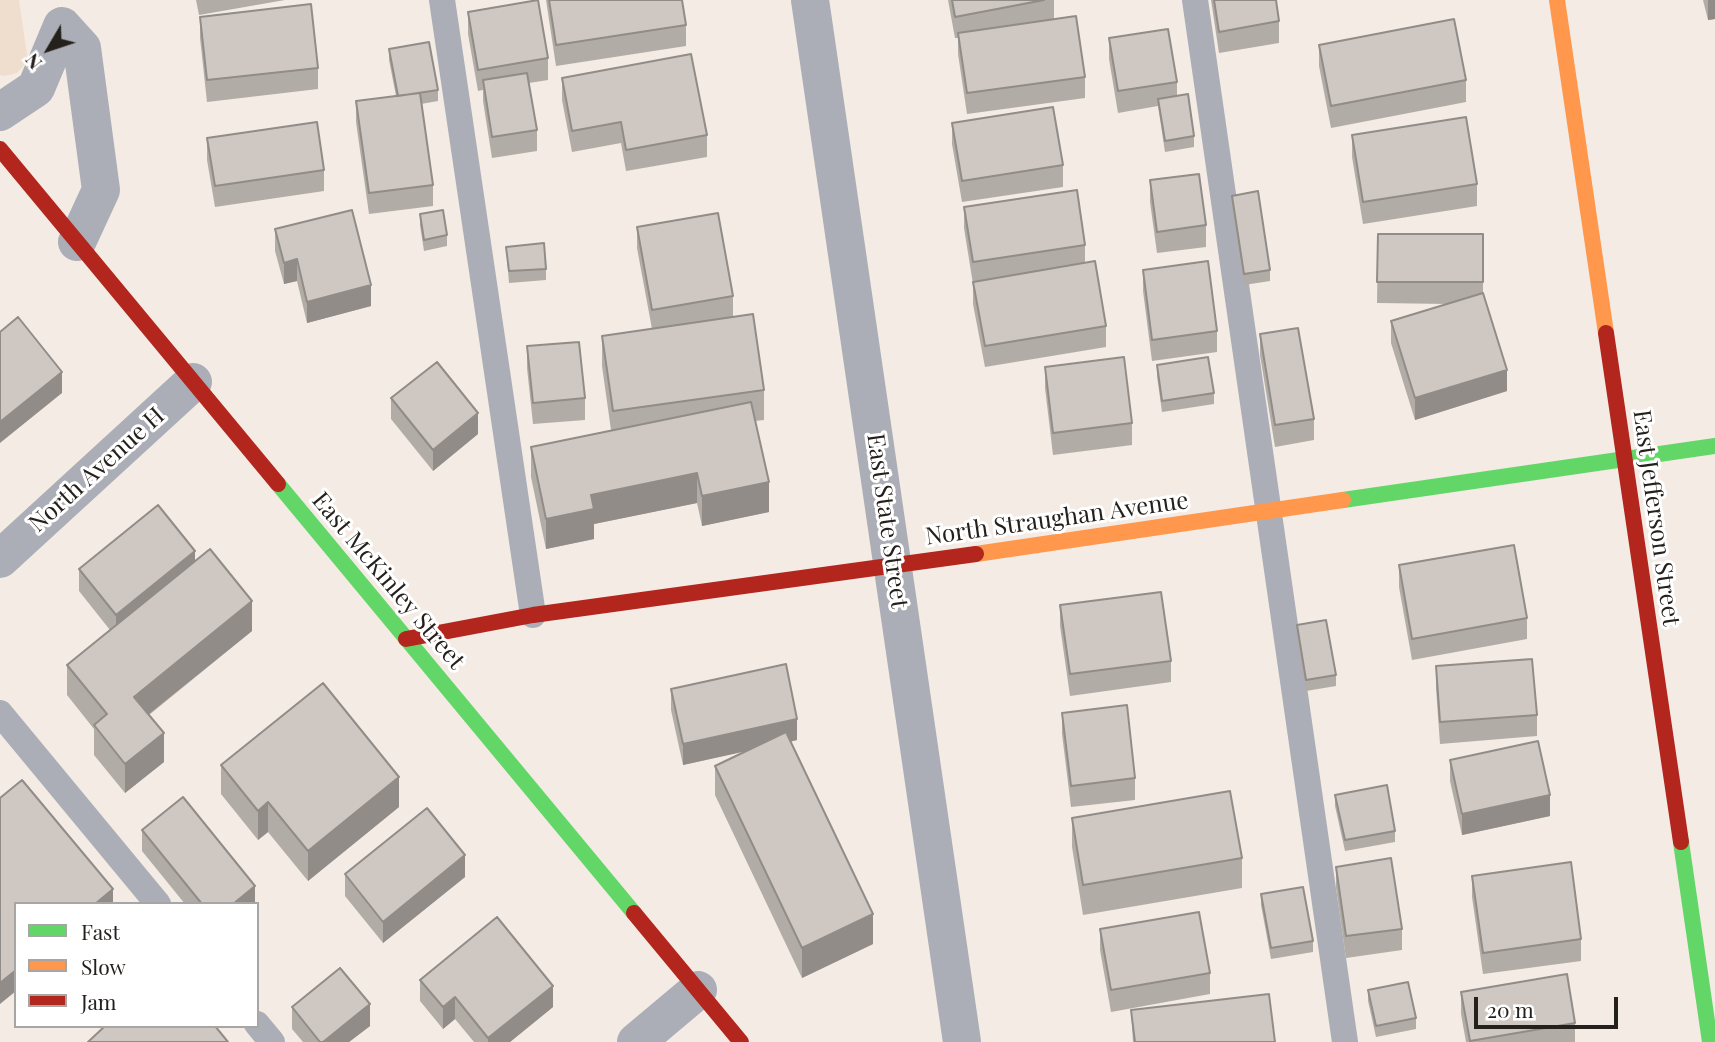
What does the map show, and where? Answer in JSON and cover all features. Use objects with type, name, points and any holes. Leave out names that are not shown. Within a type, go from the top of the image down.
[{"type":"street","name":"East State Street","points":[[810,0],[962,1042]]},
{"type":"street","name":"East Jefferson Street","points":[[1557,0],[1710,1042]]},
{"type":"street","points":[[0,112],[36,88],[60,13]]},
{"type":"street","points":[[60,13],[82,48],[101,190],[76,242]]},
{"type":"street","name":"East McKinley Street","points":[[0,149],[741,1042]]},
{"type":"street","name":"North Avenue H","points":[[0,559],[193,382]]},
{"type":"street","name":"North Straughan Avenue","points":[[406,639],[533,615],[894,566],[1715,446]]},
{"type":"street","points":[[636,1042],[698,990]]},
{"type":"lane","points":[[442,0],[533,615]]},
{"type":"lane","points":[[1195,0],[1345,1042]]},
{"type":"lane","points":[[0,713],[156,902]]},
{"type":"lane","points":[[259,1026],[272,1042]]},
{"type":"shaded area","points":[[0,0],[19,0],[28,61],[17,73],[4,76],[0,75]]},
{"type":"building","points":[[538,0],[548,58],[478,70],[468,12]]},
{"type":"building","points":[[549,0],[682,0],[686,25],[556,45]]},
{"type":"building","points":[[952,0],[1044,0],[955,17]]},
{"type":"building","points":[[1214,0],[1276,0],[1279,21],[1219,32]]},
{"type":"building","points":[[311,4],[318,68],[207,80],[200,17]]},
{"type":"building","points":[[1076,16],[1085,77],[967,93],[958,33]]},
{"type":"building","points":[[1454,19],[1466,80],[1331,106],[1319,45]]},
{"type":"building","points":[[1168,29],[1177,82],[1118,91],[1109,38]]},
{"type":"building","points":[[429,42],[438,90],[398,96],[389,49]]},
{"type":"building","points":[[691,54],[707,135],[626,150],[621,122],[572,131],[562,78]]},
{"type":"building","points":[[527,73],[537,130],[492,137],[483,80]]},
{"type":"building","points":[[420,93],[433,185],[369,193],[356,101]]},
{"type":"building","points":[[1188,94],[1194,136],[1165,141],[1158,99]]},
{"type":"building","points":[[1053,107],[1063,165],[962,181],[952,123]]},
{"type":"building","points":[[1466,117],[1477,184],[1363,202],[1352,135]]},
{"type":"building","points":[[317,122],[324,170],[215,186],[207,138]]},
{"type":"building","points":[[1199,174],[1206,225],[1157,232],[1150,180]]},
{"type":"building","points":[[1077,190],[1085,245],[973,262],[964,207]]},
{"type":"building","points":[[1258,191],[1270,270],[1244,274],[1232,196]]},
{"type":"building","points":[[352,210],[371,285],[307,302],[297,259],[284,263],[275,229]]},
{"type":"building","points":[[443,210],[447,235],[424,240],[420,214]]},
{"type":"building","points":[[718,213],[733,296],[652,310],[637,227]]},
{"type":"building","points":[[1378,234],[1483,234],[1483,282],[1377,282]]},
{"type":"building","points":[[544,243],[546,269],[509,271],[506,247]]},
{"type":"building","points":[[1095,261],[1106,326],[985,346],[973,282]]},
{"type":"building","points":[[1208,261],[1217,331],[1152,340],[1143,270]]},
{"type":"building","points":[[1483,293],[1507,370],[1415,398],[1391,321]]},
{"type":"building","points":[[753,314],[764,390],[613,411],[602,336]]},
{"type":"building","points":[[18,317],[62,372],[0,422],[0,332]]},
{"type":"building","points":[[1298,328],[1314,419],[1275,425],[1260,334]]},
{"type":"building","points":[[579,342],[585,398],[533,403],[527,346]]},
{"type":"building","points":[[1124,357],[1132,423],[1053,433],[1045,367]]},
{"type":"building","points":[[1208,357],[1214,393],[1162,401],[1157,365]]},
{"type":"building","points":[[437,362],[478,413],[433,450],[391,398]]},
{"type":"building","points":[[751,402],[769,482],[702,496],[697,473],[591,495],[594,509],[546,519],[531,447]]},
{"type":"building","points":[[158,505],[195,551],[116,615],[79,569]]},
{"type":"building","points":[[1514,545],[1527,618],[1412,639],[1399,565]]},
{"type":"building","points":[[210,549],[252,601],[134,697],[164,733],[125,764],[94,725],[107,714],[67,665]]},
{"type":"building","points":[[1161,592],[1171,661],[1070,674],[1060,605]]},
{"type":"building","points":[[1326,620],[1336,675],[1306,680],[1297,625]]},
{"type":"building","points":[[1532,659],[1537,715],[1440,722],[1436,666]]},
{"type":"building","points":[[786,664],[797,719],[683,744],[671,689]]},
{"type":"building","points":[[323,683],[399,777],[308,851],[268,802],[258,811],[221,765]]},
{"type":"building","points":[[1127,705],[1135,778],[1071,786],[1062,713]]},
{"type":"building","points":[[786,732],[873,914],[802,948],[715,766]]},
{"type":"building","points":[[1538,741],[1550,795],[1462,814],[1450,760]]},
{"type":"building","points":[[22,780],[113,889],[97,902],[14,902],[14,972],[0,983],[0,798]]},
{"type":"building","points":[[1387,785],[1395,831],[1345,840],[1335,795]]},
{"type":"building","points":[[1230,791],[1242,858],[1083,885],[1072,818]]},
{"type":"building","points":[[183,797],[255,886],[235,902],[200,902],[142,830]]},
{"type":"building","points":[[427,808],[465,855],[383,922],[345,874]]},
{"type":"building","points":[[1391,858],[1402,929],[1346,936],[1336,867]]},
{"type":"building","points":[[1571,862],[1581,939],[1483,953],[1472,876]]},
{"type":"building","points":[[1303,887],[1313,941],[1271,948],[1261,894]]},
{"type":"building","points":[[1199,912],[1210,973],[1111,990],[1100,929]]},
{"type":"building","points":[[497,917],[553,986],[488,1038],[455,997],[443,1007],[420,980]]},
{"type":"building","points":[[340,968],[370,1004],[320,1042],[292,1007]]},
{"type":"building","points":[[1567,974],[1575,1023],[1470,1041],[1461,992]]},
{"type":"building","points":[[1408,982],[1416,1018],[1376,1026],[1368,990]]},
{"type":"building","points":[[1269,994],[1275,1042],[1135,1042],[1131,1010]]},
{"type":"building","points":[[103,1028],[217,1028],[228,1042],[88,1042]]},
{"type":"traffic: fast","points":[[1343,500],[1715,446]]},
{"type":"traffic: fast","points":[[278,484],[634,913]]},
{"type":"traffic: fast","points":[[1681,842],[1710,1042]]},
{"type":"traffic: slow","points":[[1557,0],[1606,333]]},
{"type":"traffic: slow","points":[[976,554],[1343,500]]},
{"type":"traffic: jam","points":[[0,149],[278,484]]},
{"type":"traffic: jam","points":[[1606,333],[1681,842]]},
{"type":"traffic: jam","points":[[406,639],[533,615],[976,554]]},
{"type":"traffic: jam","points":[[634,913],[741,1042]]}]
